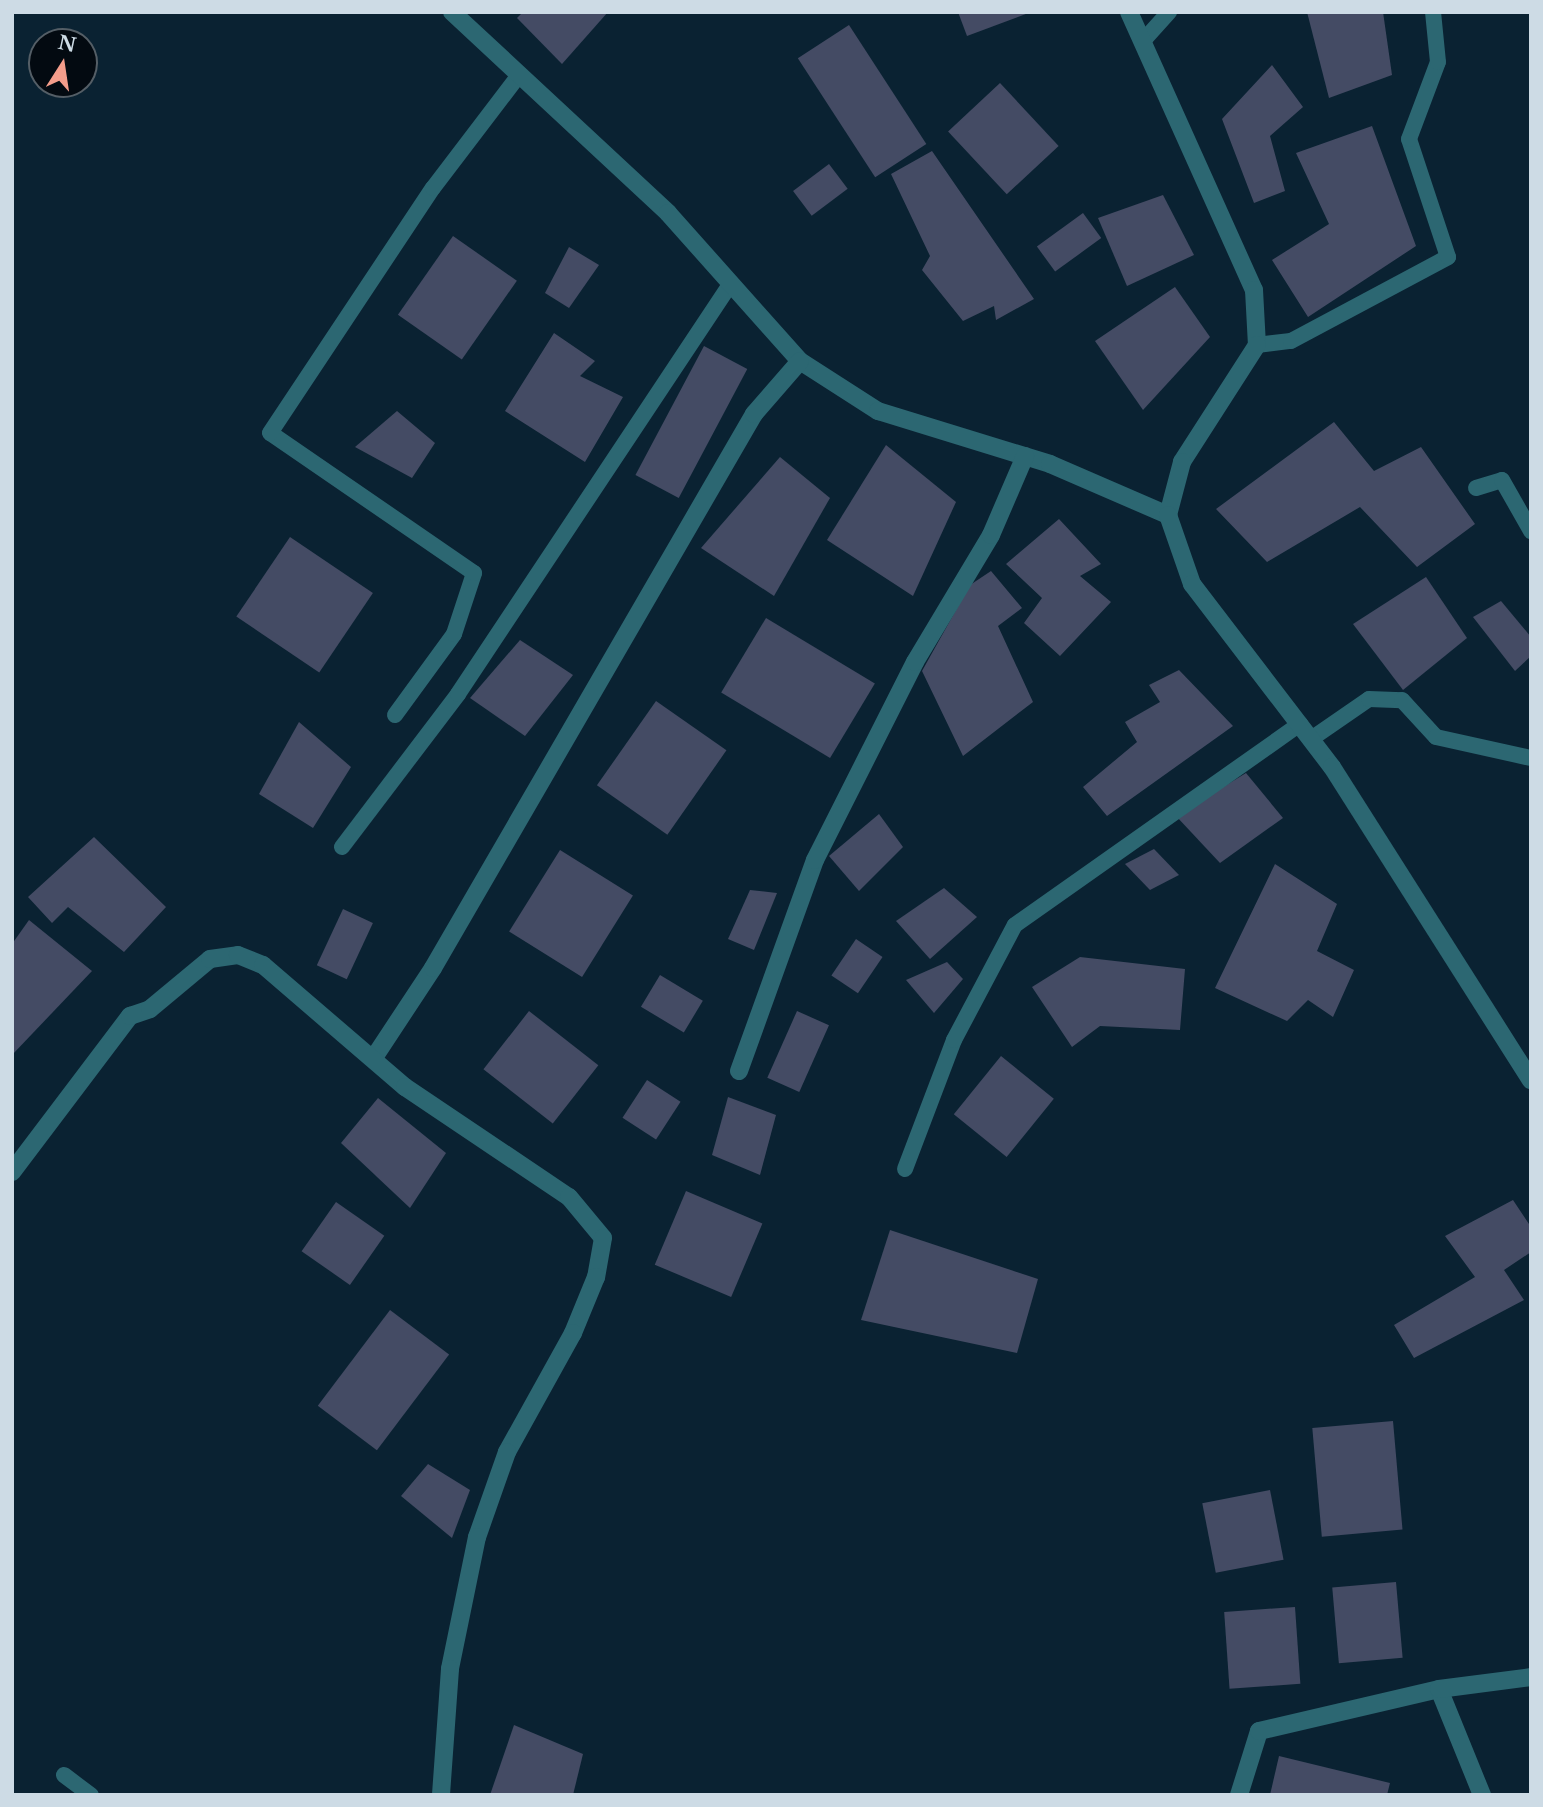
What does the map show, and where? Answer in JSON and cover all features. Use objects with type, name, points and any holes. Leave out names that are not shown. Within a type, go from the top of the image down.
[{"type":"street","points":[[452,12],[668,213],[800,361],[878,411],[1025,456],[1168,515]]},
{"type":"street","points":[[1129,12],[1254,290],[1257,345],[1182,462],[1168,515],[1192,584],[1311,739],[1531,1080]]},
{"type":"street","points":[[375,1056],[433,968],[754,414],[800,361]]},
{"type":"street","points":[[739,1071],[770,970],[815,860],[915,662],[991,535],[1025,456]]},
{"type":"street","points":[[12,1172],[130,1016],[150,1009],[210,960],[238,955],[263,965],[375,1056],[405,1087],[569,1197],[603,1238],[596,1277],[573,1333],[507,1452],[477,1537],[450,1669],[441,1795]]},
{"type":"street","points":[[1240,1795],[1259,1731],[1439,1689],[1531,1677]]},
{"type":"street","points":[[1439,1689],[1482,1795]]},
{"type":"lane","points":[[1143,41],[1169,12]]},
{"type":"lane","points":[[1257,345],[1291,341],[1448,257],[1409,139],[1438,62],[1433,12]]},
{"type":"lane","points":[[395,715],[453,634],[474,573],[270,433],[433,188],[520,74]]},
{"type":"lane","points":[[342,847],[458,695],[730,284]]},
{"type":"lane","points":[[1476,488],[1502,480],[1531,531]]},
{"type":"lane","points":[[1311,739],[1369,699],[1402,700],[1436,737],[1531,758]]},
{"type":"lane","points":[[905,1168],[954,1040],[1015,925],[1300,724]]},
{"type":"lane","points":[[64,1776],[91,1795]]},
{"type":"building","points":[[523,12],[608,12],[562,64],[517,18]]},
{"type":"building","points":[[958,12],[1031,12],[967,36]]},
{"type":"building","points":[[1307,12],[1383,12],[1392,75],[1329,98]]},
{"type":"building","points":[[849,25],[926,144],[875,177],[798,58]]},
{"type":"building","points":[[1272,65],[1303,107],[1270,136],[1285,191],[1254,203],[1222,119]]},
{"type":"building","points":[[1000,83],[1059,146],[1007,194],[948,131]]},
{"type":"building","points":[[1372,126],[1416,246],[1308,317],[1272,260],[1329,224],[1296,153]]},
{"type":"building","points":[[932,151],[1034,299],[996,320],[994,306],[963,321],[922,270],[930,256],[891,174]]},
{"type":"building","points":[[829,164],[848,189],[812,216],[793,191]]},
{"type":"building","points":[[1163,195],[1194,255],[1127,286],[1098,218]]},
{"type":"building","points":[[1083,213],[1101,238],[1055,272],[1037,247]]},
{"type":"building","points":[[453,236],[517,281],[462,359],[398,315]]},
{"type":"building","points":[[569,247],[599,265],[569,308],[545,293]]},
{"type":"building","points":[[1175,287],[1210,337],[1143,410],[1095,341]]},
{"type":"building","points":[[554,333],[595,361],[580,376],[623,397],[585,462],[505,411]]},
{"type":"building","points":[[704,346],[747,369],[679,498],[635,475]]},
{"type":"building","points":[[397,411],[435,443],[412,478],[355,447]]},
{"type":"building","points":[[1334,422],[1374,471],[1421,447],[1475,524],[1417,567],[1360,507],[1267,562],[1216,509]]},
{"type":"building","points":[[886,445],[956,502],[913,596],[827,540]]},
{"type":"building","points":[[780,457],[830,498],[774,596],[701,548]]},
{"type":"building","points":[[1059,519],[1101,564],[1080,576],[1111,602],[1060,656],[1024,623],[1042,598],[1006,564]]},
{"type":"building","points":[[290,537],[373,593],[319,673],[236,617]]},
{"type":"building","points":[[991,571],[1022,608],[998,626],[1033,702],[963,756],[922,671],[970,585]]},
{"type":"building","points":[[1426,577],[1467,638],[1403,690],[1353,624]]},
{"type":"building","points":[[1501,601],[1531,637],[1531,656],[1515,671],[1473,617]]},
{"type":"building","points":[[766,618],[875,683],[830,758],[721,693]]},
{"type":"building","points":[[520,640],[573,675],[525,736],[470,698]]},
{"type":"building","points":[[1179,670],[1233,726],[1107,816],[1083,787],[1137,742],[1125,722],[1160,702],[1149,685]]},
{"type":"building","points":[[656,701],[726,750],[667,835],[597,785]]},
{"type":"building","points":[[299,722],[351,767],[313,828],[259,794]]},
{"type":"building","points":[[1246,773],[1283,818],[1220,863],[1176,816]]},
{"type":"building","points":[[879,814],[903,847],[859,891],[829,856]]},
{"type":"building","points":[[94,837],[166,907],[124,952],[68,907],[52,923],[28,897]]},
{"type":"building","points":[[1154,849],[1179,875],[1150,890],[1125,864]]},
{"type":"building","points":[[560,850],[633,896],[582,977],[509,931]]},
{"type":"building","points":[[1275,864],[1337,904],[1317,951],[1354,970],[1333,1017],[1308,1000],[1287,1021],[1215,988]]},
{"type":"building","points":[[944,888],[977,917],[930,959],[896,921]]},
{"type":"building","points":[[750,890],[777,893],[754,950],[728,939]]},
{"type":"building","points":[[343,909],[373,923],[347,979],[317,965]]},
{"type":"building","points":[[29,920],[92,971],[12,1055],[12,944]]},
{"type":"building","points":[[856,939],[883,957],[858,993],[831,975]]},
{"type":"building","points":[[1080,957],[1185,969],[1180,1030],[1100,1026],[1072,1047],[1032,987]]},
{"type":"building","points":[[947,962],[963,979],[934,1013],[906,980]]},
{"type":"building","points":[[660,975],[703,1001],[684,1032],[641,1007]]},
{"type":"building","points":[[529,1011],[598,1065],[553,1123],[483,1069]]},
{"type":"building","points":[[797,1011],[829,1025],[799,1092],[767,1078]]},
{"type":"building","points":[[1001,1056],[1054,1099],[1007,1157],[954,1114]]},
{"type":"building","points":[[647,1080],[681,1102],[656,1140],[622,1118]]},
{"type":"building","points":[[728,1097],[776,1115],[760,1175],[712,1155]]},
{"type":"building","points":[[378,1098],[446,1153],[410,1208],[341,1143]]},
{"type":"building","points":[[686,1191],[762,1223],[731,1297],[655,1265]]},
{"type":"building","points":[[1513,1200],[1531,1227],[1531,1252],[1504,1270],[1524,1300],[1414,1358],[1394,1325],[1475,1277],[1445,1236]]},
{"type":"building","points":[[336,1202],[384,1236],[350,1285],[302,1251]]},
{"type":"building","points":[[890,1230],[1038,1279],[1017,1353],[861,1320]]},
{"type":"building","points":[[390,1310],[449,1355],[377,1450],[318,1406]]},
{"type":"building","points":[[1393,1421],[1402,1530],[1322,1537],[1312,1428]]},
{"type":"building","points":[[428,1464],[470,1490],[452,1538],[401,1496]]},
{"type":"building","points":[[1270,1490],[1284,1560],[1216,1573],[1202,1503]]},
{"type":"building","points":[[1396,1582],[1403,1658],[1339,1663],[1332,1588]]},
{"type":"building","points":[[1295,1607],[1300,1684],[1230,1689],[1224,1612]]},
{"type":"building","points":[[514,1725],[583,1754],[573,1795],[490,1795]]},
{"type":"building","points":[[1279,1756],[1390,1783],[1387,1795],[1270,1795]]}]
